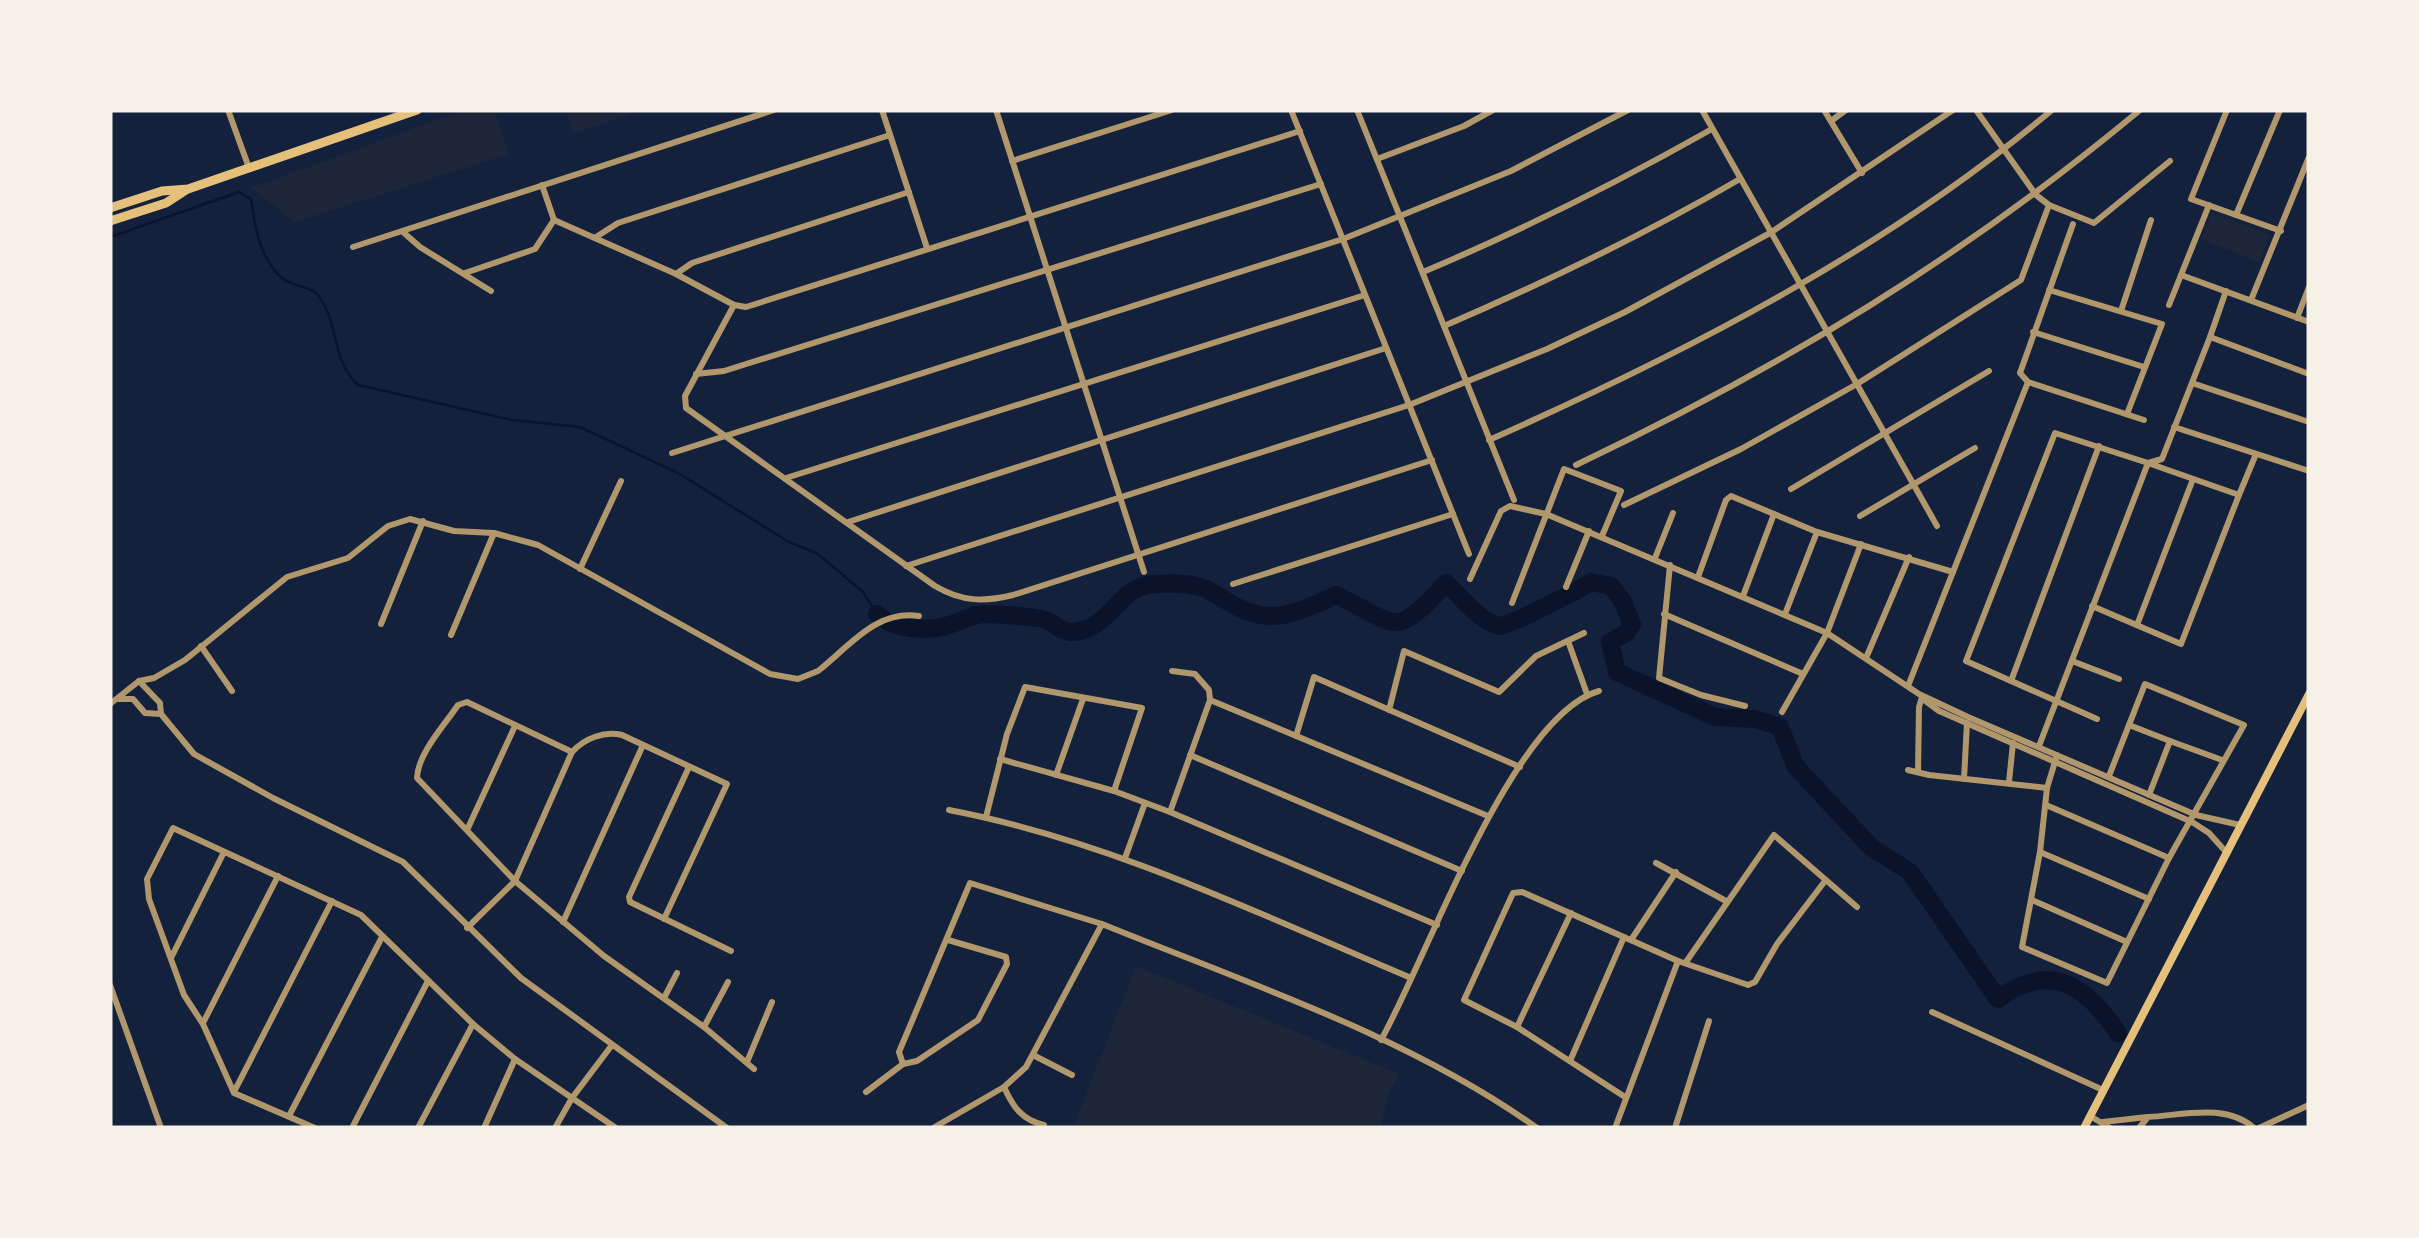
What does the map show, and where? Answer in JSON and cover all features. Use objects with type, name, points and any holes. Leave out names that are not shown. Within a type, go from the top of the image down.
[{"type":"main road","points":[[110,221],[164,197],[416,110]]},
{"type":"main road","points":[[110,208],[164,197]]},
{"type":"main road","points":[[2084,1128],[2309,694]]},
{"type":"street","points":[[352,246],[774,110]]},
{"type":"street","points":[[882,110],[927,248]]},
{"type":"street","points":[[996,110],[1144,572]]},
{"type":"street","points":[[1012,161],[1172,110]]},
{"type":"street","points":[[1291,110],[1469,554]]},
{"type":"street","points":[[1357,110],[1514,500]]},
{"type":"street","points":[[1377,159],[1464,126],[1494,110]]},
{"type":"street","points":[[672,453],[1343,240],[1511,171],[1628,110]]},
{"type":"street","points":[[1702,110],[1937,526]]},
{"type":"street","points":[[1824,110],[1862,173]]},
{"type":"street","points":[[1830,121],[1846,110]]},
{"type":"street","points":[[906,566],[1467,383],[1624,312],[1770,233],[1953,110]]},
{"type":"street","points":[[1976,110],[2036,194],[2049,205],[2096,223],[2170,161]]},
{"type":"street","points":[[1489,440],[1688,347],[1800,284],[1894,225],[2052,110]]},
{"type":"street","points":[[1576,464],[1693,409],[1828,334],[1940,264],[2036,194],[2140,110]]},
{"type":"street","points":[[2226,110],[2192,198],[2281,231]]},
{"type":"street","points":[[2236,215],[2280,110]]},
{"type":"street","points":[[228,111],[248,168]]},
{"type":"street","points":[[1423,272],[1561,210],[1712,130]]},
{"type":"street","points":[[542,185],[554,220],[676,274],[734,305],[751,306],[1300,131]]},
{"type":"street","points":[[596,237],[618,223],[890,136]]},
{"type":"street","points":[[2252,300],[2309,157]]},
{"type":"street","points":[[1444,326],[1651,231],[1740,180]]},
{"type":"street","points":[[696,374],[724,371],[1321,184]]},
{"type":"street","points":[[676,274],[692,263],[908,192]]},
{"type":"street","points":[[1624,505],[1741,449],[1858,384],[2020,280],[2049,205]]},
{"type":"street","points":[[2169,306],[2208,206]]},
{"type":"street","points":[[466,273],[534,249],[554,220]]},
{"type":"street","points":[[2121,311],[2151,220]]},
{"type":"street","points":[[2073,224],[2019,370],[2028,382],[2144,420]]},
{"type":"street","points":[[403,232],[491,291]]},
{"type":"street","points":[[2181,274],[2309,322]]},
{"type":"street","points":[[2297,318],[2309,287]]},
{"type":"street","points":[[2049,290],[2162,324],[2127,414]]},
{"type":"street","points":[[2148,463],[2162,460],[2226,290]]},
{"type":"street","points":[[786,478],[1365,295]]},
{"type":"street","points":[[734,305],[685,396],[686,408],[949,594],[984,601],[1432,460]]},
{"type":"street","points":[[2033,332],[2144,367]]},
{"type":"street","points":[[2210,337],[2309,374]]},
{"type":"street","points":[[848,522],[1386,348]]},
{"type":"street","points":[[1791,490],[1989,372]]},
{"type":"street","points":[[1908,686],[2028,382]]},
{"type":"street","points":[[2192,383],[2309,422]]},
{"type":"street","points":[[2174,427],[2309,471]]},
{"type":"street","points":[[2096,720],[1966,661],[2056,433],[2239,495]]},
{"type":"street","points":[[2012,681],[2099,446]]},
{"type":"street","points":[[1860,516],[1975,448]]},
{"type":"street","points":[[2092,606],[2181,644],[2256,454]]},
{"type":"street","points":[[2038,746],[2148,463]]},
{"type":"street","points":[[1512,603],[1564,469],[1619,489],[1622,494],[1602,536]]},
{"type":"street","points":[[2137,625],[2193,480]]},
{"type":"street","points":[[580,570],[622,481]]},
{"type":"street","points":[[1698,577],[1728,497],[1817,532],[1953,572]]},
{"type":"street","points":[[1470,579],[1501,510],[1510,506],[1546,514],[1827,632],[1940,711],[2038,746],[2056,758],[2149,794],[2194,818],[2226,852]]},
{"type":"street","points":[[1654,558],[1673,513]]},
{"type":"street","points":[[1232,584],[1453,514]]},
{"type":"street","points":[[1743,596],[1774,514]]},
{"type":"street","points":[[113,701],[140,681],[164,673],[287,577],[348,558],[388,526],[407,520],[454,531],[494,534],[548,549],[757,668],[788,680],[818,671],[888,616],[919,616]]},
{"type":"street","points":[[382,624],[423,521]]},
{"type":"street","points":[[1566,587],[1590,531]]},
{"type":"street","points":[[1785,614],[1817,532]]},
{"type":"street","points":[[451,635],[494,534]]},
{"type":"street","points":[[1782,712],[1827,632],[1861,544]]},
{"type":"street","points":[[1866,658],[1909,558]]},
{"type":"street","points":[[1670,565],[1661,681],[1744,706]]},
{"type":"street","points":[[1664,614],[1803,674]]},
{"type":"street","points":[[1389,710],[1404,652],[1496,692],[1503,690],[1536,656],[1584,634]]},
{"type":"street","points":[[1568,641],[1587,694]]},
{"type":"street","points":[[201,646],[232,691]]},
{"type":"street","points":[[2072,661],[2119,679]]},
{"type":"street","points":[[1170,812],[1210,700],[1196,674],[1172,672]]},
{"type":"street","points":[[1296,736],[1314,678],[1520,767]]},
{"type":"street","points":[[140,681],[194,754],[403,862],[521,978],[727,1128]]},
{"type":"street","points":[[2056,758],[2047,788],[2022,948],[2107,982],[2243,724],[2148,684],[2143,686],[2108,776]]},
{"type":"street","points":[[986,817],[1024,688],[1142,708],[1114,791]]},
{"type":"street","points":[[1382,1040],[1488,816],[1558,716],[1587,694],[1599,691]]},
{"type":"street","points":[[1921,696],[2194,818],[2240,825]]},
{"type":"street","points":[[1918,772],[1921,696]]},
{"type":"street","points":[[113,701],[133,699],[145,713],[161,714]]},
{"type":"street","points":[[1056,775],[1083,699]]},
{"type":"street","points":[[1210,700],[1488,816]]},
{"type":"street","points":[[572,752],[467,702],[458,705],[420,764],[417,778],[515,881],[754,1069]]},
{"type":"street","points":[[1964,779],[1967,723]]},
{"type":"street","points":[[2128,725],[2222,760]]},
{"type":"street","points":[[468,828],[516,726]]},
{"type":"street","points":[[467,928],[515,881],[572,752],[584,742],[610,733],[726,784],[664,919]]},
{"type":"street","points":[[2008,782],[2014,740]]},
{"type":"street","points":[[2149,794],[2170,741]]},
{"type":"street","points":[[563,922],[643,745]]},
{"type":"street","points":[[1190,756],[1462,870]]},
{"type":"street","points":[[1000,759],[1114,791],[1170,812],[1436,925]]},
{"type":"street","points":[[690,768],[630,890],[630,902],[731,951]]},
{"type":"street","points":[[1908,770],[2047,788]]},
{"type":"street","points":[[1125,858],[1146,803]]},
{"type":"street","points":[[2046,805],[2169,858]]},
{"type":"street","points":[[949,810],[1125,858],[1411,978]]},
{"type":"street","points":[[315,1128],[234,1093],[184,994],[146,887],[151,868],[174,828],[361,915],[473,1024],[616,1128]]},
{"type":"street","points":[[1615,1128],[1682,961],[1775,834],[1857,906]]},
{"type":"street","points":[[172,957],[224,852]]},
{"type":"street","points":[[2040,852],[2148,899]]},
{"type":"street","points":[[1656,863],[1726,901]]},
{"type":"street","points":[[1570,1061],[1627,938],[1676,872]]},
{"type":"street","points":[[202,1024],[278,876]]},
{"type":"street","points":[[1625,1098],[1517,1027],[1464,1000],[1515,892],[1751,985],[1776,944],[1825,881]]},
{"type":"street","points":[[903,1064],[899,1052],[970,883],[1074,913],[1382,1040],[1489,1094],[1536,1128]]},
{"type":"street","points":[[2032,900],[2126,942]]},
{"type":"street","points":[[234,1093],[332,901]]},
{"type":"street","points":[[1517,1027],[1571,913]]},
{"type":"street","points":[[934,1128],[954,1121],[1026,1067],[1102,924]]},
{"type":"street","points":[[289,1116],[382,937]]},
{"type":"street","points":[[866,1092],[903,1064],[917,1061],[978,1020],[1007,964],[1006,957],[948,940]]},
{"type":"street","points":[[664,998],[677,973]]},
{"type":"street","points":[[352,1128],[428,981]]},
{"type":"street","points":[[704,1027],[728,982]]},
{"type":"street","points":[[110,985],[161,1128]]},
{"type":"street","points":[[747,1062],[772,1002]]},
{"type":"street","points":[[1932,1012],[2103,1090]]},
{"type":"street","points":[[1674,1128],[1710,1021]]},
{"type":"street","points":[[418,1128],[473,1024]]},
{"type":"street","points":[[556,1128],[572,1098],[612,1045]]},
{"type":"street","points":[[1034,1055],[1072,1075]]},
{"type":"street","points":[[484,1128],[515,1058]]},
{"type":"street","points":[[1004,1086],[1022,1116],[1044,1125]]},
{"type":"street","points":[[2090,1116],[2107,1125],[2148,1116],[2221,1112],[2242,1118],[2256,1128],[2309,1105]]},
{"type":"street","points":[[2138,1128],[2148,1116]]},
{"type":"shaded area","points":[[464,110],[494,110],[509,154],[295,222],[251,188]]},
{"type":"shaded area","points":[[565,110],[630,110],[631,114],[574,133]]},
{"type":"shaded area","points":[[2212,212],[2270,235],[2259,262],[2201,239]]},
{"type":"shaded area","points":[[1136,966],[1399,1074],[1389,1093],[1380,1128],[1073,1128]]},
{"type":"waterway","points":[[110,237],[239,192],[251,199],[259,241],[274,270],[286,281],[313,291],[324,305],[343,364],[358,385],[512,420],[580,427],[678,473],[789,542],[818,554],[863,592],[877,614]]},
{"type":"waterway","points":[[877,614],[892,623],[921,629],[985,614],[1042,619],[1074,632],[1100,621],[1139,588],[1187,584],[1262,615],[1296,612],[1336,595],[1395,622],[1415,613],[1446,583],[1478,614],[1500,626],[1591,582],[1611,586],[1632,624],[1626,633],[1610,642],[1617,672],[1715,717],[1755,719],[1780,727],[1796,767],[1871,847],[1910,872],[1998,999],[2034,982],[2066,984],[2093,1002],[2118,1033]]}]
